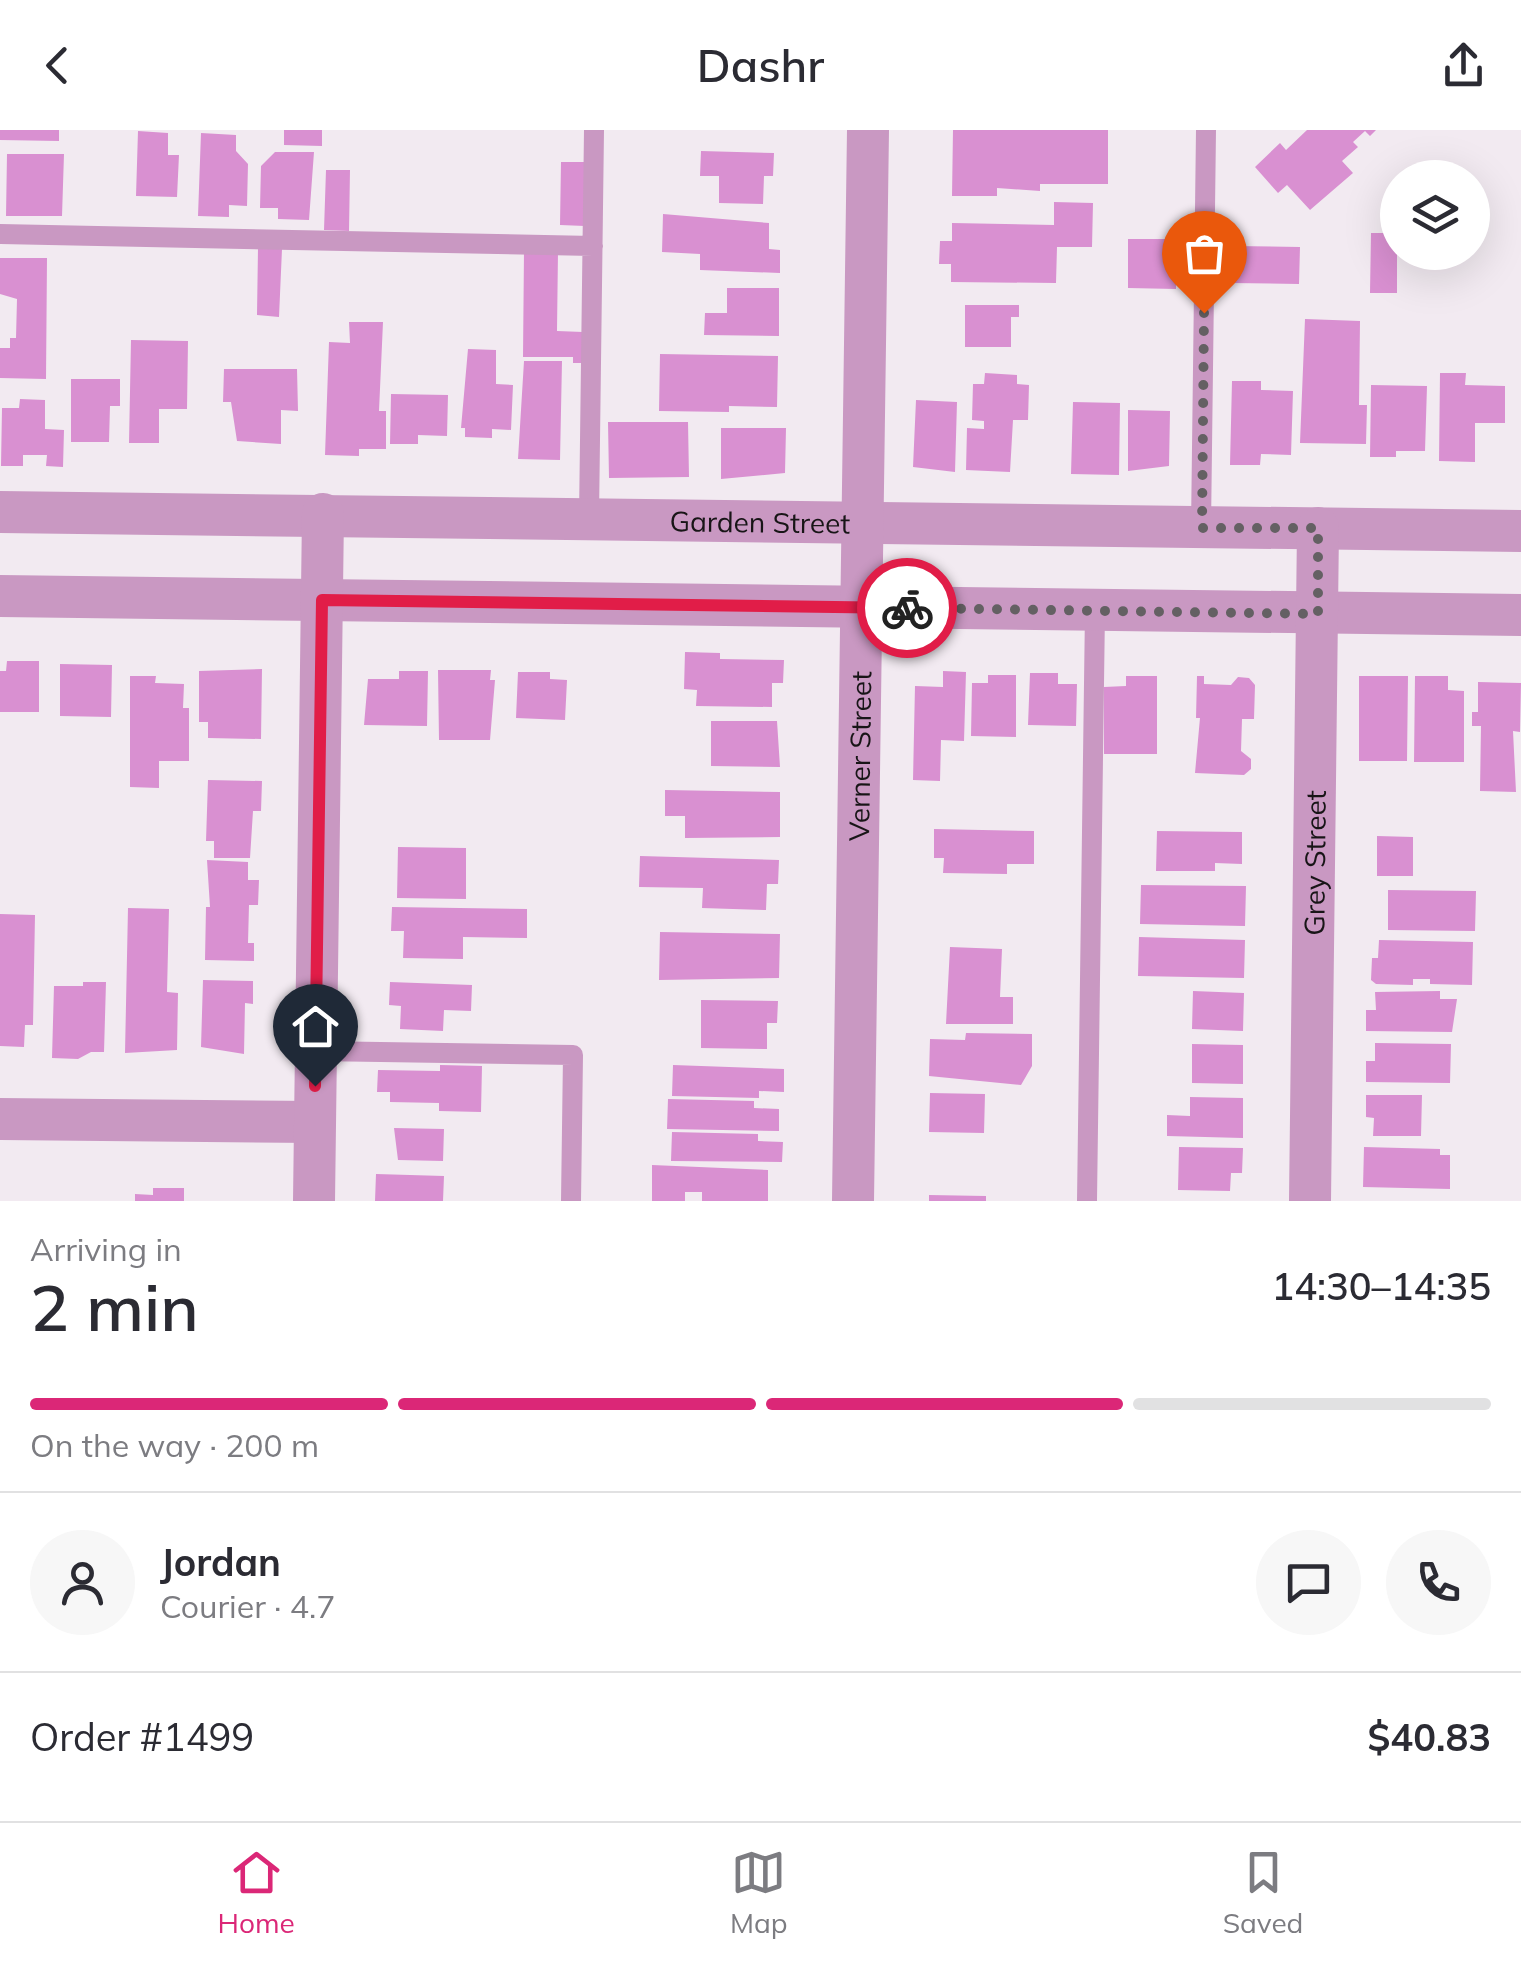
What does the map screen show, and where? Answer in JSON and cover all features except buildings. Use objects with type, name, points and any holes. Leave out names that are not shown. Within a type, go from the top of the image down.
[{"type":"street","name":"Verner Street","points":[[853,1201],[868,130]]},
{"type":"street","name":"Garden Street","points":[[0,512],[1521,531]]},
{"type":"street","points":[[314,1201],[323,514]]},
{"type":"street","name":"Grey Street","points":[[1310,1201],[1318,528]]},
{"type":"street","points":[[0,596],[1521,615]]},
{"type":"street","points":[[0,1120],[315,1122]]},
{"type":"lane","points":[[589,518],[594,130]]},
{"type":"lane","points":[[1202,528],[1206,130]]},
{"type":"lane","points":[[0,234],[592,246]]},
{"type":"lane","points":[[1087,1201],[1095,610]]},
{"type":"lane","points":[[316,1050],[573,1055],[571,1201]]},
{"type":"way so far","points":[[907,608],[1318,614],[1318,528],[1202,528],[1204,313]]},
{"type":"route","points":[[315,1086],[322,600],[907,608]]}]
